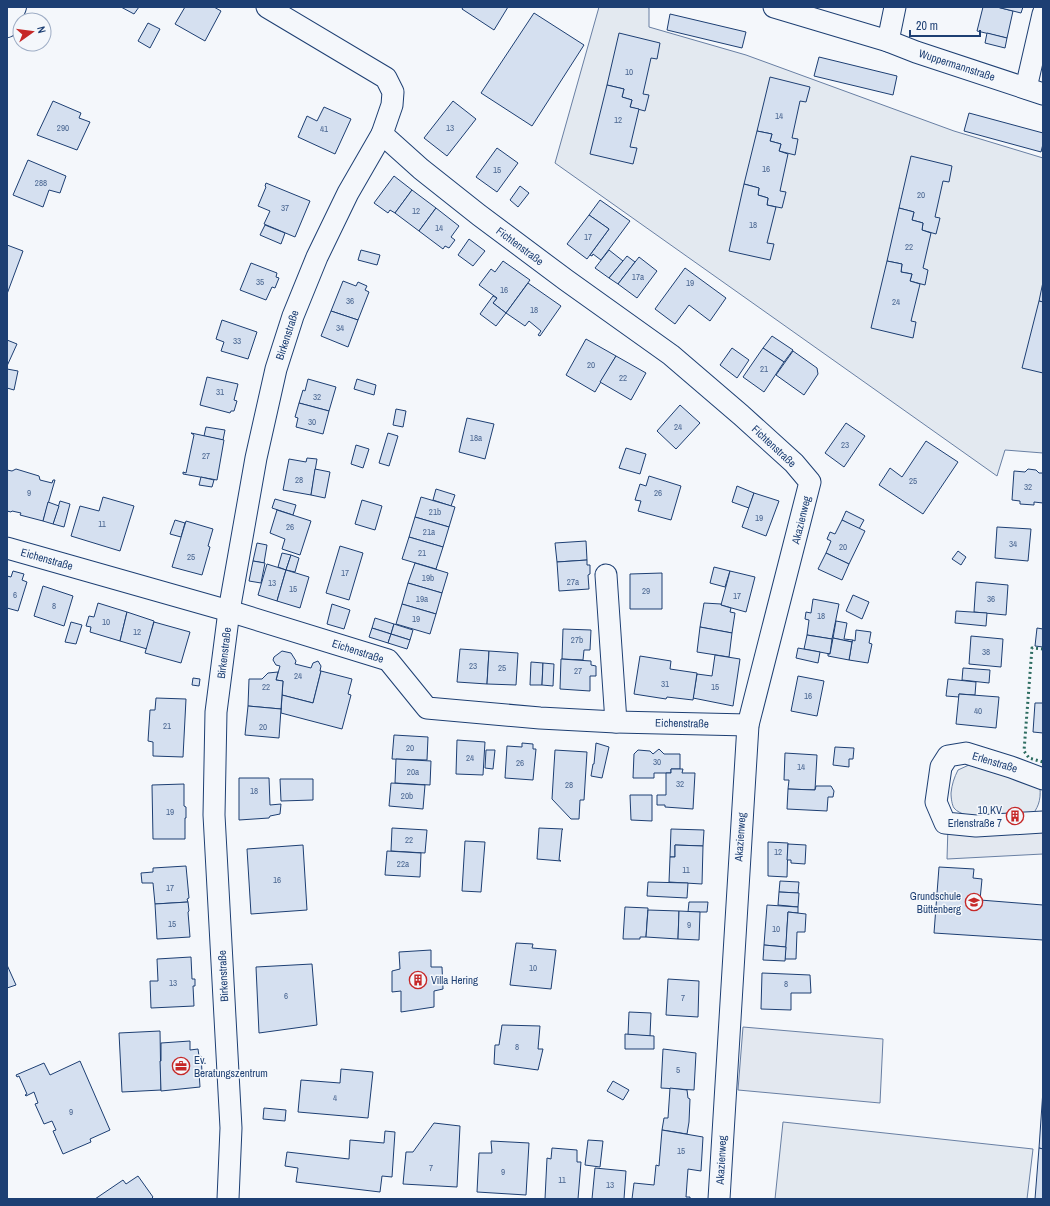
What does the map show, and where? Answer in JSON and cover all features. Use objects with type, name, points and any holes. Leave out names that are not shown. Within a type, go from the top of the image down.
[{"type":"main road","points":[[7,26],[15,7]]},
{"type":"street","points":[[267,7],[386,78],[393,92],[392,105],[382,134]]},
{"type":"street","name":"Wuppermannstraße","points":[[774,7],[888,41],[1035,91],[1043,14]]},
{"type":"street","points":[[888,41],[895,7]]},
{"type":"street","name":"Fichtenstraße","points":[[382,134],[421,169],[479,215],[566,280],[671,355],[747,420],[794,463],[810,482]]},
{"type":"street","name":"Birkenstraße","points":[[228,1199],[231,1128],[214,815],[216,712],[229,611],[256,458],[276,369],[292,316],[317,257],[348,193],[382,134]]},
{"type":"street","name":"Akazienweg","points":[[719,1199],[748,725],[810,482]]},
{"type":"street","name":"Eichenstraße","points":[[7,548],[229,611],[388,660],[427,708],[540,718],[616,722],[748,725]]},
{"type":"street","points":[[606,574],[616,722]]},
{"type":"street","name":"Erlenstraße","points":[[1043,779],[966,753],[948,756],[941,767],[936,802],[945,823],[976,826],[1043,822]]},
{"type":"shaded area","points":[[599,7],[647,7],[649,8],[649,27],[746,55],[954,131],[1043,158],[1043,453],[1005,450],[997,476],[555,163]]},
{"type":"shaded area","points":[[971,764],[1040,788],[1038,804],[1030,818],[1001,819],[978,817],[960,812],[954,808],[951,793],[954,778],[958,770]]},
{"type":"shaded area","points":[[1043,823],[1043,854],[947,859],[948,826]]},
{"type":"shaded area","points":[[743,1027],[883,1039],[880,1103],[738,1090]]},
{"type":"shaded area","points":[[783,1122],[1033,1149],[1027,1199],[775,1199]]},
{"type":"building","points":[[121,7],[139,7],[134,14]]},
{"type":"building","points":[[185,7],[214,7],[221,11],[205,41],[175,24]]},
{"type":"building","points":[[463,7],[508,7],[494,30],[462,9]]},
{"type":"building","points":[[983,7],[997,7],[1013,11],[1007,38],[977,31]]},
{"type":"building","points":[[997,7],[1023,7],[1021,13]]},
{"type":"building","points":[[534,13],[584,45],[532,126],[481,93]]},
{"type":"building","points":[[670,14],[746,32],[742,48],[667,30]]},
{"type":"building","points":[[148,23],[160,29],[150,48],[138,41]]},
{"type":"building","points":[[619,33],[660,43],[657,59],[651,58],[643,94],[649,95],[645,111],[630,107],[632,100],[622,97],[624,89],[607,85]]},
{"type":"building","points":[[987,33],[1007,38],[1005,48],[985,43]]},
{"type":"building","points":[[819,57],[897,76],[893,95],[814,76]]},
{"type":"building","points":[[770,77],[810,87],[806,102],[800,101],[792,138],[798,139],[795,155],[779,151],[781,144],[770,141],[772,134],[757,131]]},
{"type":"building","points":[[607,85],[624,89],[622,97],[632,100],[630,107],[639,109],[630,147],[637,148],[633,164],[590,154]]},
{"type":"building","points":[[53,101],[81,113],[79,118],[90,122],[77,150],[37,135]]},
{"type":"building","points":[[453,101],[476,119],[447,156],[424,138]]},
{"type":"building","points":[[324,107],[351,119],[335,154],[298,137],[307,116],[317,121]]},
{"type":"building","points":[[969,113],[1043,133],[1041,152],[964,131]]},
{"type":"building","points":[[757,131],[772,134],[770,141],[781,144],[779,151],[788,154],[780,191],[786,192],[782,208],[767,205],[768,198],[758,195],[759,188],[744,184]]},
{"type":"building","points":[[497,148],[518,163],[497,192],[476,177]]},
{"type":"building","points":[[911,156],[952,166],[949,182],[943,181],[935,217],[940,218],[936,234],[922,230],[923,223],[912,220],[914,212],[899,208]]},
{"type":"building","points":[[28,160],[66,176],[60,193],[49,190],[43,207],[13,195]]},
{"type":"building","points":[[394,176],[412,190],[395,213],[390,210],[388,213],[374,203]]},
{"type":"building","points":[[266,183],[310,201],[295,237],[264,224],[270,211],[258,206],[266,187]]},
{"type":"building","points":[[744,184],[759,188],[758,195],[768,198],[767,205],[776,207],[767,243],[774,244],[770,260],[729,251]]},
{"type":"building","points":[[520,186],[529,193],[518,207],[510,200]]},
{"type":"building","points":[[412,190],[436,208],[419,231],[395,213]]},
{"type":"building","points":[[600,200],[630,221],[601,260],[593,254],[592,256],[590,255],[609,229],[589,215]]},
{"type":"building","points":[[436,208],[459,226],[451,237],[455,240],[449,248],[445,246],[443,249],[419,231]]},
{"type":"building","points":[[899,208],[914,212],[912,220],[923,223],[922,230],[931,233],[923,268],[928,270],[925,285],[910,281],[912,274],[901,272],[902,264],[887,261]]},
{"type":"building","points":[[589,215],[609,229],[587,259],[567,244]]},
{"type":"building","points":[[265,225],[285,233],[281,244],[260,235]]},
{"type":"building","points":[[469,239],[485,251],[473,266],[458,255]]},
{"type":"building","points":[[7,245],[23,251],[7,294]]},
{"type":"building","points":[[361,250],[380,255],[377,265],[358,260]]},
{"type":"building","points":[[609,250],[623,261],[609,278],[595,268]]},
{"type":"building","points":[[627,256],[635,262],[618,284],[609,278]]},
{"type":"building","points":[[639,257],[657,271],[637,298],[618,284]]},
{"type":"building","points":[[503,261],[530,280],[506,313],[493,303],[497,298],[479,285],[491,269],[495,272]]},
{"type":"building","points":[[887,261],[902,264],[901,272],[912,274],[910,281],[920,284],[911,321],[916,322],[913,338],[871,328]]},
{"type":"building","points":[[251,263],[277,273],[276,277],[279,278],[275,288],[272,287],[266,300],[240,290]]},
{"type":"building","points":[[685,268],[726,298],[710,321],[689,305],[675,324],[655,309]]},
{"type":"building","points":[[343,281],[356,286],[358,282],[367,286],[365,290],[369,292],[358,320],[331,311]]},
{"type":"building","points":[[1043,282],[1043,302],[1039,301]]},
{"type":"building","points":[[528,283],[561,306],[540,336],[538,335],[541,331],[529,321],[525,326],[506,313]]},
{"type":"building","points":[[493,296],[497,298],[493,303],[506,313],[496,326],[480,314]]},
{"type":"building","points":[[1039,301],[1043,302],[1043,373],[1022,368]]},
{"type":"building","points":[[331,311],[358,320],[348,347],[321,336]]},
{"type":"building","points":[[222,320],[257,332],[248,359],[221,351],[224,342],[216,339]]},
{"type":"building","points":[[772,336],[793,350],[784,362],[763,348]]},
{"type":"building","points":[[586,339],[616,356],[595,392],[566,375]]},
{"type":"building","points":[[7,340],[17,344],[7,366]]},
{"type":"building","points":[[732,348],[749,360],[737,378],[720,365]]},
{"type":"building","points":[[763,348],[784,362],[764,392],[743,377]]},
{"type":"building","points":[[793,351],[817,368],[818,374],[804,395],[776,375]]},
{"type":"building","points":[[616,356],[646,373],[631,400],[600,382]]},
{"type":"building","points":[[7,369],[18,371],[14,390],[7,388]]},
{"type":"building","points":[[207,377],[238,384],[234,400],[237,401],[234,411],[231,411],[230,413],[200,405]]},
{"type":"building","points":[[308,379],[336,387],[329,411],[299,403],[303,390],[305,391]]},
{"type":"building","points":[[357,379],[376,385],[374,395],[354,389]]},
{"type":"building","points":[[299,403],[329,411],[323,434],[296,427],[298,418],[295,417]]},
{"type":"building","points":[[680,405],[700,423],[676,449],[657,431]]},
{"type":"building","points":[[396,409],[406,411],[403,427],[393,425]]},
{"type":"building","points":[[467,418],[494,424],[485,459],[459,452]]},
{"type":"building","points":[[846,423],[865,436],[844,467],[825,453]]},
{"type":"building","points":[[206,427],[225,430],[223,440],[204,436]]},
{"type":"building","points":[[191,433],[224,440],[217,480],[183,474],[183,472],[186,473],[194,435]]},
{"type":"building","points":[[388,433],[398,436],[389,466],[379,463]]},
{"type":"building","points":[[926,441],[958,462],[923,514],[879,485],[890,468],[902,477]]},
{"type":"building","points":[[356,445],[369,449],[363,468],[351,464]]},
{"type":"building","points":[[626,448],[646,454],[640,474],[619,468]]},
{"type":"building","points":[[307,458],[317,459],[311,495],[283,490],[289,459],[306,462]]},
{"type":"building","points":[[16,469],[39,476],[40,480],[52,483],[53,480],[55,480],[43,521],[20,515],[21,513],[7,511],[7,470],[12,471]]},
{"type":"building","points":[[315,469],[330,472],[325,498],[311,495]]},
{"type":"building","points":[[1028,469],[1043,473],[1043,503],[1034,502],[1034,505],[1020,504],[1020,501],[1012,500],[1014,471],[1025,472]]},
{"type":"building","points":[[649,476],[681,486],[671,520],[638,511],[641,501],[635,500],[640,484],[646,486]]},
{"type":"building","points":[[201,477],[214,480],[212,487],[199,485]]},
{"type":"building","points":[[737,486],[754,493],[749,508],[732,502]]},
{"type":"building","points":[[436,489],[455,495],[451,506],[433,500]]},
{"type":"building","points":[[754,493],[779,501],[766,536],[742,527]]},
{"type":"building","points":[[103,497],[134,506],[120,551],[71,536],[80,506],[99,511]]},
{"type":"building","points":[[421,497],[455,507],[449,527],[415,517]]},
{"type":"building","points":[[275,499],[296,505],[293,515],[272,508]]},
{"type":"building","points":[[362,500],[382,506],[375,530],[355,524]]},
{"type":"building","points":[[60,501],[70,504],[64,527],[53,524]]},
{"type":"building","points":[[48,502],[59,506],[53,524],[43,521]]},
{"type":"building","points":[[277,510],[311,521],[300,555],[282,549],[285,539],[270,533]]},
{"type":"building","points":[[846,511],[864,520],[859,529],[842,520]]},
{"type":"building","points":[[415,517],[449,527],[443,547],[409,537]]},
{"type":"building","points":[[175,520],[185,523],[181,537],[170,534]]},
{"type":"building","points":[[842,520],[865,531],[849,564],[826,553],[831,541],[827,539],[830,532],[835,534]]},
{"type":"building","points":[[186,521],[213,529],[208,546],[210,547],[202,575],[172,567]]},
{"type":"building","points":[[997,527],[1031,529],[1028,561],[995,558]]},
{"type":"building","points":[[409,537],[443,547],[436,569],[402,559]]},
{"type":"building","points":[[586,541],[587,560],[557,562],[555,543]]},
{"type":"building","points":[[257,543],[267,545],[264,563],[253,561]]},
{"type":"building","points":[[340,546],[363,553],[349,600],[326,593]]},
{"type":"building","points":[[958,551],[966,557],[961,565],[952,559]]},
{"type":"building","points":[[282,553],[291,555],[286,570],[278,567]]},
{"type":"building","points":[[826,553],[849,564],[842,580],[818,569]]},
{"type":"building","points":[[291,555],[299,558],[295,572],[286,570]]},
{"type":"building","points":[[587,560],[587,565],[590,565],[590,574],[588,575],[589,589],[559,591],[557,562]]},
{"type":"building","points":[[253,561],[265,563],[261,583],[249,581]]},
{"type":"building","points":[[415,563],[448,573],[442,593],[408,583]]},
{"type":"building","points":[[267,564],[286,570],[277,601],[258,595]]},
{"type":"building","points":[[714,567],[730,571],[725,587],[710,583]]},
{"type":"building","points":[[286,570],[309,577],[300,608],[277,601]]},
{"type":"building","points":[[13,571],[24,574],[22,580],[27,582],[18,611],[7,608],[7,576],[11,577]]},
{"type":"building","points":[[730,571],[755,577],[746,612],[721,605]]},
{"type":"building","points":[[662,573],[662,609],[630,609],[630,574]]},
{"type":"building","points":[[976,582],[1008,585],[1006,615],[974,612]]},
{"type":"building","points":[[408,583],[442,593],[436,614],[402,604]]},
{"type":"building","points":[[43,586],[73,596],[64,626],[34,616]]},
{"type":"building","points":[[853,595],[869,602],[862,619],[846,611]]},
{"type":"building","points":[[813,599],[839,604],[832,639],[807,635],[809,620],[805,619],[806,612],[811,613]]},
{"type":"building","points":[[98,603],[127,612],[120,641],[90,632],[91,627],[86,626],[89,616],[94,617]]},
{"type":"building","points":[[704,603],[721,604],[731,608],[730,612],[735,613],[732,633],[700,627]]},
{"type":"building","points":[[332,604],[350,610],[344,629],[327,624]]},
{"type":"building","points":[[402,604],[436,614],[430,634],[396,624]]},
{"type":"building","points":[[956,611],[987,613],[986,626],[955,623]]},
{"type":"building","points":[[127,612],[154,621],[147,649],[120,641]]},
{"type":"building","points":[[375,618],[394,624],[391,634],[372,628]]},
{"type":"building","points":[[836,621],[847,623],[844,639],[853,640],[852,642],[833,638]]},
{"type":"building","points":[[71,622],[82,625],[76,644],[65,642]]},
{"type":"building","points":[[154,622],[190,632],[181,663],[145,653]]},
{"type":"building","points":[[394,624],[413,630],[410,640],[391,634]]},
{"type":"building","points":[[700,627],[732,633],[729,657],[697,652]]},
{"type":"building","points":[[372,628],[391,634],[388,643],[369,637]]},
{"type":"building","points":[[1037,628],[1043,629],[1043,647],[1035,646]]},
{"type":"building","points":[[563,629],[591,630],[590,650],[584,650],[583,660],[562,659]]},
{"type":"building","points":[[856,630],[871,632],[869,643],[872,644],[868,663],[849,660],[852,642],[853,640],[855,641]]},
{"type":"building","points":[[391,634],[410,640],[407,649],[388,643]]},
{"type":"building","points":[[807,635],[832,639],[830,654],[804,649]]},
{"type":"building","points":[[971,636],[1003,639],[1001,667],[969,664]]},
{"type":"building","points":[[833,638],[852,642],[849,660],[828,656],[828,654],[830,654]]},
{"type":"building","points":[[798,648],[820,652],[818,663],[796,658]]},
{"type":"building","points":[[460,649],[489,651],[487,684],[457,682]]},
{"type":"building","points":[[282,651],[291,653],[296,661],[295,664],[311,668],[313,663],[318,661],[321,666],[313,703],[282,695],[283,681],[276,680],[280,666],[276,665],[273,660],[274,657]]},
{"type":"building","points":[[489,651],[518,653],[516,685],[487,684]]},
{"type":"building","points":[[715,655],[740,659],[733,706],[693,698],[697,674],[712,676]]},
{"type":"building","points":[[640,656],[671,661],[670,669],[697,673],[693,700],[667,697],[666,699],[634,694]]},
{"type":"building","points":[[561,659],[591,661],[591,665],[596,666],[596,676],[590,676],[590,691],[560,689]]},
{"type":"building","points":[[531,662],[543,663],[542,685],[530,685]]},
{"type":"building","points":[[543,663],[554,664],[553,686],[542,685]]},
{"type":"building","points":[[963,668],[990,670],[989,683],[962,680]]},
{"type":"building","points":[[321,671],[352,679],[348,694],[351,695],[342,729],[281,713],[282,695],[313,703]]},
{"type":"building","points":[[278,672],[276,680],[283,681],[281,709],[248,706],[249,679],[262,679],[268,673]]},
{"type":"building","points":[[798,676],[824,681],[817,716],[791,711]]},
{"type":"building","points":[[193,678],[200,679],[199,686],[192,685]]},
{"type":"building","points":[[948,679],[976,682],[975,695],[959,694],[959,697],[946,696]]},
{"type":"building","points":[[959,694],[999,697],[996,728],[956,724]]},
{"type":"building","points":[[156,698],[186,699],[183,757],[153,756],[153,742],[148,741],[150,710],[155,710]]},
{"type":"building","points":[[1035,703],[1043,703],[1043,733],[1033,732]]},
{"type":"building","points":[[248,706],[281,709],[279,738],[245,735]]},
{"type":"building","points":[[394,735],[428,737],[427,760],[392,759]]},
{"type":"building","points":[[457,740],[485,742],[483,775],[456,774]]},
{"type":"building","points":[[522,743],[533,744],[533,749],[536,749],[533,780],[505,778],[507,746],[522,747]]},
{"type":"building","points":[[596,743],[609,747],[602,778],[591,776]]},
{"type":"building","points":[[835,747],[854,748],[853,759],[849,759],[849,767],[833,765]]},
{"type":"building","points":[[659,749],[664,754],[680,754],[680,769],[671,769],[671,773],[654,773],[654,778],[633,778],[634,754],[638,750],[650,751],[653,754]]},
{"type":"building","points":[[486,750],[495,750],[493,769],[485,768]]},
{"type":"building","points":[[555,750],[587,752],[584,800],[580,800],[579,819],[571,819],[552,799]]},
{"type":"building","points":[[785,753],[817,755],[815,790],[788,789],[789,780],[784,780]]},
{"type":"building","points":[[396,759],[431,761],[430,785],[395,783]]},
{"type":"building","points":[[671,769],[683,769],[682,773],[695,773],[693,809],[657,805],[657,795],[666,795],[666,773],[671,773]]},
{"type":"building","points":[[239,778],[269,778],[270,805],[281,804],[280,814],[270,816],[269,818],[239,820]]},
{"type":"building","points":[[280,779],[313,779],[313,800],[281,801]]},
{"type":"building","points":[[391,783],[425,785],[423,809],[389,806]]},
{"type":"building","points":[[184,784],[184,806],[186,807],[185,839],[153,839],[152,785]]},
{"type":"building","points":[[816,786],[831,786],[834,791],[833,797],[828,797],[827,811],[787,809],[788,789],[815,790]]},
{"type":"building","points":[[630,795],[652,795],[652,821],[631,820]]},
{"type":"building","points":[[392,828],[427,830],[425,853],[391,851]]},
{"type":"building","points":[[539,828],[563,829],[559,860],[561,861],[537,859]]},
{"type":"building","points":[[671,829],[704,830],[703,846],[675,845],[675,857],[670,857]]},
{"type":"building","points":[[465,841],[485,842],[481,892],[462,891]]},
{"type":"building","points":[[768,842],[788,843],[787,877],[768,876]]},
{"type":"building","points":[[788,844],[806,845],[805,864],[791,863],[791,860],[787,860]]},
{"type":"building","points":[[303,845],[307,910],[251,914],[247,849]]},
{"type":"building","points":[[675,845],[703,846],[702,884],[669,882],[670,857],[675,857]]},
{"type":"building","points":[[387,851],[421,853],[420,877],[385,875]]},
{"type":"building","points":[[186,866],[189,898],[187,899],[188,902],[155,904],[153,883],[142,883],[141,873],[153,872],[153,868]]},
{"type":"building","name":"Grundschule Büttenberg","points":[[939,867],[974,869],[973,878],[982,879],[980,900],[1043,905],[1043,940],[934,933]]},
{"type":"building","points":[[780,881],[799,882],[798,893],[779,892]]},
{"type":"building","points":[[648,882],[688,883],[687,898],[647,896]]},
{"type":"building","points":[[779,892],[799,893],[798,907],[778,905]]},
{"type":"building","points":[[188,902],[190,937],[157,939],[155,904]]},
{"type":"building","points":[[689,902],[708,902],[707,912],[688,912]]},
{"type":"building","points":[[767,905],[798,907],[798,913],[788,912],[786,947],[764,945]]},
{"type":"building","points":[[625,907],[648,908],[646,937],[640,937],[640,939],[623,939]]},
{"type":"building","points":[[648,910],[679,911],[678,939],[646,937]]},
{"type":"building","points":[[679,911],[700,912],[699,940],[678,939]]},
{"type":"building","points":[[788,912],[806,914],[805,932],[797,932],[796,959],[785,959]]},
{"type":"building","points":[[516,943],[533,944],[532,948],[556,950],[551,989],[510,985]]},
{"type":"building","points":[[764,945],[786,947],[785,961],[763,960]]},
{"type":"building","name":"Villa Hering","points":[[431,950],[431,967],[442,967],[443,989],[434,991],[434,1007],[401,1012],[401,991],[392,992],[392,971],[400,969],[399,952]]},
{"type":"building","points":[[191,957],[192,979],[195,979],[195,986],[193,986],[194,1006],[151,1008],[150,981],[158,981],[157,959]]},
{"type":"building","points":[[312,964],[317,1025],[259,1033],[256,967]]},
{"type":"building","points":[[7,965],[16,985],[7,988]]},
{"type":"building","points":[[762,973],[810,975],[811,993],[791,993],[791,1010],[761,1009]]},
{"type":"building","points":[[668,979],[699,981],[698,1017],[666,1015]]},
{"type":"building","points":[[629,1012],[651,1013],[650,1036],[628,1035]]},
{"type":"building","points":[[502,1025],[540,1026],[538,1049],[543,1049],[538,1070],[494,1064],[495,1045],[499,1045]]},
{"type":"building","points":[[160,1031],[161,1090],[122,1092],[119,1033]]},
{"type":"building","points":[[625,1034],[654,1036],[654,1049],[625,1049]]},
{"type":"building","name":"Ev. Beratungszentrum","points":[[190,1041],[190,1050],[198,1049],[199,1056],[201,1056],[202,1072],[199,1072],[200,1087],[161,1091],[161,1043]]},
{"type":"building","points":[[663,1049],[696,1053],[694,1090],[661,1088]]},
{"type":"building","points":[[80,1061],[110,1130],[90,1139],[91,1142],[63,1154],[53,1131],[56,1130],[52,1121],[44,1124],[35,1104],[38,1103],[34,1092],[26,1096],[25,1095],[27,1094],[19,1076],[17,1077],[16,1075],[44,1063],[50,1075]]},
{"type":"building","points":[[341,1069],[373,1072],[368,1118],[298,1112],[301,1080],[340,1083]]},
{"type":"building","points":[[613,1081],[629,1090],[623,1100],[607,1091]]},
{"type":"building","points":[[670,1088],[687,1090],[688,1098],[690,1099],[687,1134],[662,1130],[664,1118],[668,1118]]},
{"type":"building","points":[[1043,1090],[1043,1149],[1039,1148]]},
{"type":"building","points":[[264,1108],[286,1110],[285,1121],[263,1119]]},
{"type":"building","points":[[434,1123],[460,1126],[457,1187],[403,1184],[406,1152],[413,1152]]},
{"type":"building","points":[[662,1130],[703,1137],[701,1171],[688,1169],[686,1197],[690,1197],[690,1199],[632,1199],[634,1183],[654,1185],[656,1165],[659,1166]]},
{"type":"building","points":[[385,1131],[395,1132],[392,1177],[382,1176],[380,1192],[296,1182],[298,1168],[285,1166],[287,1152],[349,1159],[350,1140],[384,1143]]},
{"type":"building","points":[[588,1140],[603,1141],[600,1167],[585,1165]]},
{"type":"building","points":[[491,1141],[529,1143],[526,1195],[477,1192],[479,1153],[492,1153]]},
{"type":"building","points":[[552,1148],[577,1150],[577,1162],[581,1162],[578,1199],[545,1199],[547,1158],[551,1159]]},
{"type":"building","points":[[1039,1148],[1043,1149],[1043,1199],[1035,1199]]},
{"type":"building","points":[[595,1168],[626,1171],[624,1199],[592,1199]]},
{"type":"building","points":[[138,1176],[153,1197],[151,1199],[95,1199],[123,1180],[126,1184]]},
{"type":"hedge","points":[[1043,649],[1032,648],[1024,751],[1029,758],[1043,762]]},
{"type":"place","name":"10 KV Erlenstraße 7","points":[[1015,816]]},
{"type":"place","name":"Grundschule Büttenberg","points":[[974,902]]},
{"type":"place","name":"Villa Hering","points":[[418,980]]},
{"type":"place","name":"Ev. Beratungszentrum","points":[[181,1066]]}]
